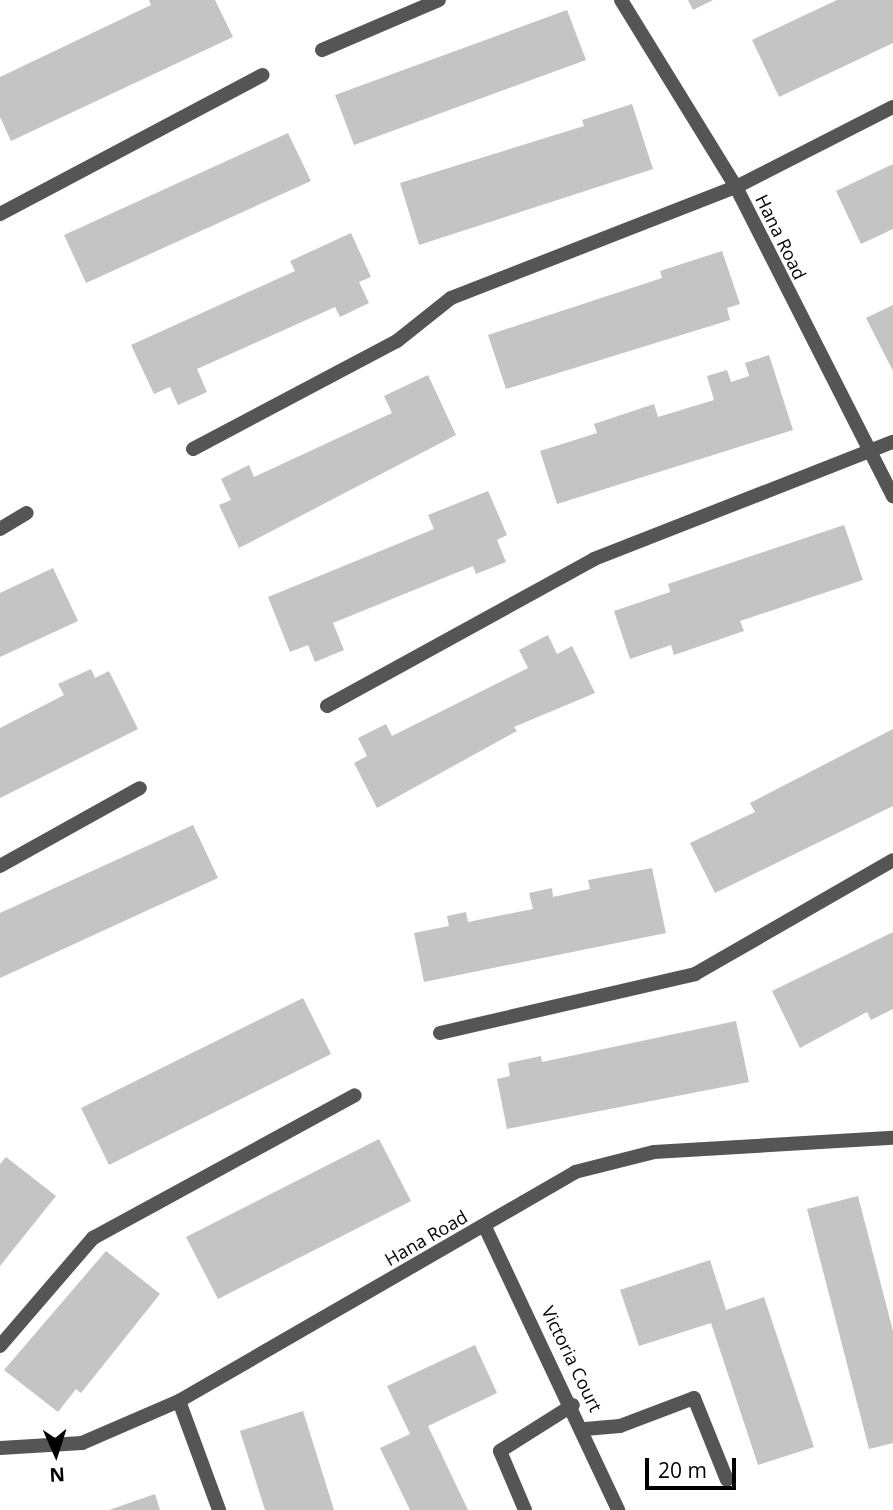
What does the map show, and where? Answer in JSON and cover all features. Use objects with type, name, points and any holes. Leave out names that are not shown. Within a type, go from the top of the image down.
[{"type":"street","points":[[322,50],[439,0]]},
{"type":"street","name":"Hana Road","points":[[621,0],[736,187],[864,451],[893,497]]},
{"type":"street","points":[[0,214],[263,75]]},
{"type":"street","points":[[193,449],[397,341],[451,298],[736,187],[893,107]]},
{"type":"street","points":[[327,706],[594,559],[864,451],[893,442]]},
{"type":"street","points":[[0,529],[27,513]]},
{"type":"street","points":[[0,866],[139,788]]},
{"type":"street","points":[[440,1032],[695,974],[893,860]]},
{"type":"street","points":[[0,1346],[93,1238],[355,1095]]},
{"type":"street","name":"Hana Road","points":[[0,1448],[82,1443],[179,1401],[485,1227],[575,1172],[653,1152],[893,1138]]},
{"type":"street","name":"Victoria Court","points":[[485,1227],[585,1429],[618,1510]]},
{"type":"street","points":[[585,1429],[620,1426],[694,1398],[727,1480]]},
{"type":"street","points":[[179,1401],[219,1510]]},
{"type":"street","points":[[525,1510],[500,1451],[573,1405]]},
{"type":"building","points":[[149,0],[215,0],[233,37],[11,141],[0,117],[0,77],[151,5]]},
{"type":"building","points":[[688,0],[713,0],[693,10]]},
{"type":"building","points":[[837,0],[893,0],[893,43],[779,97],[752,40]]},
{"type":"building","points":[[567,10],[586,60],[354,145],[335,95]]},
{"type":"building","points":[[632,104],[653,169],[419,245],[400,183],[584,126],[582,120]]},
{"type":"building","points":[[288,133],[311,181],[86,283],[64,235]]},
{"type":"building","points":[[893,164],[893,229],[861,244],[836,191]]},
{"type":"building","points":[[351,233],[371,277],[359,282],[369,303],[340,317],[335,307],[197,369],[207,392],[178,405],[170,387],[154,394],[131,345],[295,271],[290,261]]},
{"type":"building","points":[[722,251],[740,304],[727,308],[730,320],[506,389],[488,335],[662,278],[660,271]]},
{"type":"building","points":[[893,305],[893,371],[866,318]]},
{"type":"building","points":[[769,355],[793,430],[557,504],[540,451],[597,433],[594,424],[654,404],[658,417],[714,400],[707,376],[727,370],[731,382],[749,376],[745,363]]},
{"type":"building","points":[[428,375],[456,435],[239,548],[219,505],[231,500],[221,479],[249,465],[254,477],[392,413],[384,396]]},
{"type":"building","points":[[488,491],[507,535],[497,540],[506,562],[476,574],[473,566],[333,623],[344,650],[315,662],[308,645],[290,652],[268,597],[434,529],[428,515]]},
{"type":"building","points":[[844,525],[863,580],[740,621],[744,631],[674,655],[671,645],[630,659],[614,611],[670,592],[668,584]]},
{"type":"building","points":[[53,568],[78,621],[0,657],[0,593]]},
{"type":"building","points":[[548,635],[557,654],[572,646],[595,693],[514,727],[517,731],[377,808],[354,763],[367,756],[358,738],[386,724],[392,736],[528,668],[519,650]]},
{"type":"building","points":[[91,669],[95,678],[109,671],[138,729],[0,798],[0,728],[64,695],[58,684]]},
{"type":"building","points":[[893,729],[893,806],[715,893],[690,843],[755,812],[750,803]]},
{"type":"building","points":[[193,825],[218,878],[0,978],[0,913]]},
{"type":"building","points":[[652,868],[666,933],[424,982],[414,933],[449,926],[447,916],[466,912],[468,922],[533,909],[529,893],[552,888],[553,897],[590,889],[588,880]]},
{"type":"building","points":[[893,932],[893,1009],[871,1020],[867,1012],[800,1048],[772,991]]},
{"type":"building","points":[[303,998],[331,1054],[109,1165],[81,1108]]},
{"type":"building","points":[[736,1021],[749,1082],[507,1129],[497,1079],[510,1076],[508,1063],[541,1056],[542,1062]]},
{"type":"building","points":[[379,1139],[411,1201],[218,1299],[186,1237]]},
{"type":"building","points":[[6,1157],[56,1196],[0,1266],[0,1164]]},
{"type":"building","points":[[858,1196],[893,1331],[893,1443],[869,1449],[807,1209]]},
{"type":"building","points":[[106,1251],[160,1294],[81,1393],[76,1389],[58,1412],[4,1370]]},
{"type":"building","points":[[710,1260],[726,1310],[764,1297],[814,1447],[758,1465],[711,1323],[639,1346],[620,1290]]},
{"type":"building","points":[[475,1345],[497,1393],[428,1426],[468,1510],[410,1510],[380,1448],[410,1434],[387,1386]]},
{"type":"building","points":[[303,1411],[334,1510],[265,1510],[240,1431]]},
{"type":"building","points":[[155,1494],[160,1510],[109,1510]]}]
